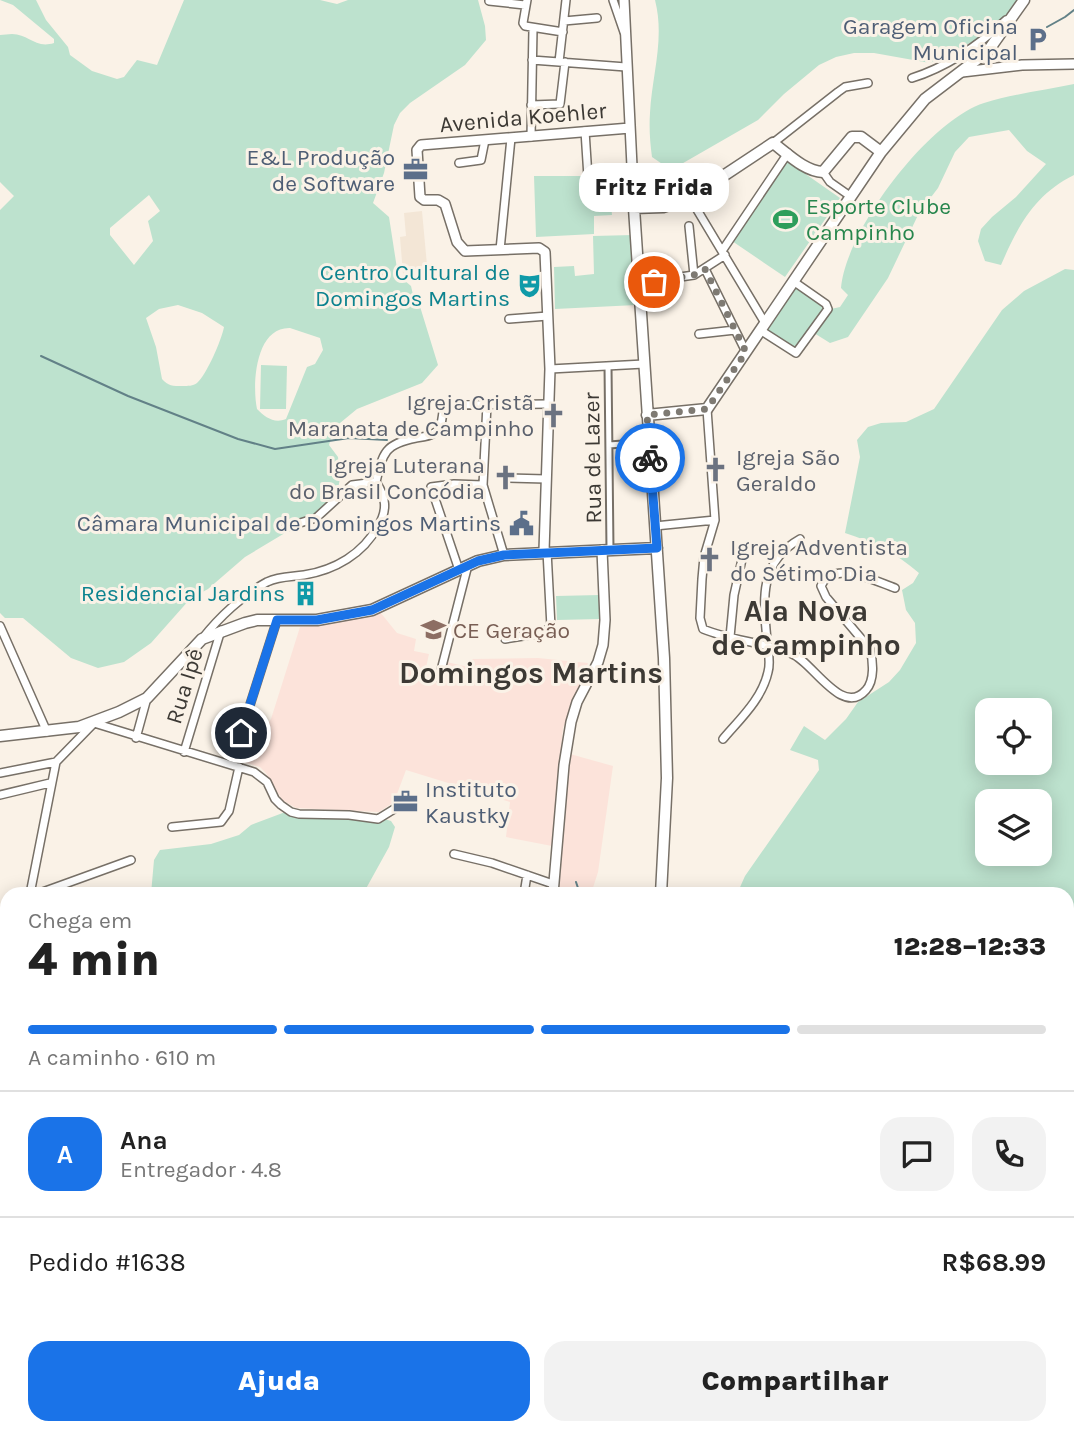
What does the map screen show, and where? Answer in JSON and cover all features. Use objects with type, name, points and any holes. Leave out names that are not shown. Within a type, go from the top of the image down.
[{"type":"main road","points":[[647,415],[707,409],[881,152],[925,99],[988,51],[1023,2]]},
{"type":"main road","points":[[661,887],[667,714],[634,208],[672,205],[690,198],[773,143],[808,168],[823,172],[852,136],[860,137],[881,152]]},
{"type":"main road","points":[[0,736],[47,732],[93,723],[147,698],[202,639],[235,626],[257,620],[317,620],[372,610],[484,559],[504,555],[657,548]]},
{"type":"street","points":[[531,105],[560,104],[566,0]]},
{"type":"street","points":[[613,0],[624,32]]},
{"type":"street","points":[[624,0],[634,208]]},
{"type":"street","points":[[489,1],[526,3],[523,23],[526,27],[563,32]]},
{"type":"street","points":[[912,78],[934,69],[981,41],[1023,2]]},
{"type":"street","points":[[564,21],[597,18]]},
{"type":"street","points":[[531,137],[533,29]]},
{"type":"street","points":[[531,60],[626,67]]},
{"type":"street","points":[[962,72],[1022,65],[1074,64]]},
{"type":"street","points":[[773,143],[845,87],[869,83]]},
{"type":"street","name":"Avenida Koehler","points":[[500,250],[465,250],[457,242],[445,204],[439,200],[422,199],[416,152],[421,145],[631,128]]},
{"type":"street","points":[[585,131],[588,177]]},
{"type":"street","points":[[505,639],[542,633],[551,627],[546,551],[545,479],[550,369],[545,252],[539,247],[500,250],[511,138]]},
{"type":"street","points":[[459,163],[481,160],[485,140]]},
{"type":"street","points":[[639,283],[694,275],[705,269],[723,253],[788,153]]},
{"type":"street","points":[[823,172],[830,182],[850,196]]},
{"type":"street","points":[[690,198],[763,327],[796,353],[828,309],[826,304],[793,281]]},
{"type":"street","points":[[690,226],[694,275]]},
{"type":"street","points":[[705,269],[746,352]]},
{"type":"street","points":[[509,319],[548,316]]},
{"type":"street","points":[[699,334],[735,330]]},
{"type":"street","points":[[550,369],[643,364]]},
{"type":"street","name":"Rua de Lazer","points":[[606,550],[608,366]]},
{"type":"street","points":[[487,404],[483,485],[504,555]]},
{"type":"street","points":[[202,639],[229,610],[259,587],[280,577],[316,572],[358,553],[382,520],[386,500],[376,482],[387,449],[397,442],[436,432],[440,427],[445,405],[548,404]]},
{"type":"street","points":[[707,409],[715,520],[704,557],[702,579],[700,618],[706,631],[768,646],[801,658],[823,681],[844,697],[859,695],[866,691],[870,681],[873,668],[870,649],[826,597],[821,586],[829,575],[848,573],[895,588]]},
{"type":"street","points":[[609,445],[637,443]]},
{"type":"street","points":[[649,448],[673,446]]},
{"type":"street","points":[[507,478],[545,479]]},
{"type":"street","points":[[284,528],[316,518],[352,485],[376,482]]},
{"type":"street","points":[[439,678],[464,568],[431,487],[454,484],[483,485]]},
{"type":"street","points":[[655,526],[715,520]]},
{"type":"street","points":[[723,739],[753,704],[764,685],[769,664],[765,600],[771,568],[779,553],[800,539]]},
{"type":"street","points":[[553,887],[564,765],[571,722],[577,702],[598,662],[603,645],[606,550]]},
{"type":"street","points":[[730,637],[734,595],[743,555]]},
{"type":"street","points":[[229,610],[235,626]]},
{"type":"street","points":[[241,733],[277,620]]},
{"type":"street","points":[[0,626],[47,732]]},
{"type":"street","name":"Rua Ipê","points":[[184,752],[221,631]]},
{"type":"street","points":[[136,737],[147,698]]},
{"type":"street","points":[[31,887],[56,762],[93,723],[262,776],[281,805],[299,814],[349,815],[379,820],[399,806]]},
{"type":"street","points":[[0,773],[56,762]]},
{"type":"street","points":[[172,827],[221,822],[229,811],[239,767]]},
{"type":"street","points":[[0,795],[50,783]]},
{"type":"street","points":[[454,854],[527,875],[549,887]]},
{"type":"street","points":[[56,887],[131,860]]},
{"type":"street","points":[[525,887],[527,875]]},
{"type":"shaded area","points":[[422,211],[428,276],[413,280],[410,273],[403,274],[400,237],[406,236],[404,213]]},
{"type":"shaded area","points":[[380,612],[397,633],[416,639],[414,651],[429,654],[425,672],[442,677],[447,662],[468,667],[471,659],[538,658],[588,663],[563,728],[552,846],[506,837],[510,802],[406,770],[394,802],[379,812],[296,808],[282,800],[260,767],[231,758],[236,739],[248,742],[262,732],[271,719],[300,627],[332,624]]},
{"type":"shaded area","points":[[570,754],[613,766],[598,872],[593,887],[559,887]]},
{"type":"green space","points":[[0,0],[36,0],[46,20],[68,47],[70,55],[92,71],[117,79],[124,77],[137,60],[157,65],[184,0],[320,0],[337,4],[348,0],[478,0],[485,26],[486,40],[465,65],[410,103],[400,113],[394,125],[384,173],[373,203],[389,217],[398,275],[411,286],[414,299],[418,300],[438,365],[422,383],[357,409],[334,428],[329,445],[338,457],[340,478],[338,489],[325,509],[245,557],[208,589],[190,599],[151,643],[124,662],[98,668],[71,658],[23,618],[5,618],[0,613],[0,210],[14,196],[0,182],[0,35],[23,36],[42,44],[54,43],[54,39],[13,5]],"holes":[[[149,195],[160,211],[148,221],[153,241],[134,265],[110,235],[110,228]],[[178,305],[202,313],[224,327],[209,365],[195,384],[173,386],[162,379],[156,347],[146,318],[159,309]],[[290,328],[320,338],[323,350],[315,364],[307,367],[286,419],[278,421],[257,409],[255,386],[258,359],[269,337],[278,330]]]},
{"type":"green space","points":[[655,0],[1020,0],[988,34],[930,63],[874,53],[854,53],[819,65],[758,120],[671,170],[652,157],[650,113],[659,29]]},
{"type":"green space","points":[[1074,84],[1074,175],[1048,192],[1029,213],[1001,265],[985,261],[978,241],[981,229],[1016,197],[1046,164],[1027,151],[1009,130],[969,137],[955,152],[938,188],[919,213],[888,278],[848,337],[830,343],[814,333],[831,309],[840,307],[848,295],[841,288],[846,264],[874,209],[893,180],[939,131],[962,114],[984,103]]},
{"type":"green space","name":"Esporte Clube Campinho","points":[[787,161],[840,198],[785,277],[732,241]]},
{"type":"green space","points":[[534,176],[582,176],[595,183],[609,183],[612,215],[594,216],[594,234],[536,237]]},
{"type":"green space","points":[[633,235],[636,305],[555,309],[554,267],[574,266],[575,276],[594,274],[593,236]]},
{"type":"green space","points":[[1065,269],[1074,270],[1074,887],[740,887],[819,770],[818,760],[790,750],[804,726],[825,740],[858,702],[889,682],[900,670],[916,643],[915,623],[906,610],[902,590],[913,583],[919,573],[884,549],[845,533],[860,457],[857,440],[868,427],[881,423],[906,422],[934,409],[1002,310],[1024,291]]},
{"type":"green space","points":[[796,287],[824,308],[797,350],[767,331]]},
{"type":"green space","points":[[261,365],[287,366],[286,409],[260,409]]},
{"type":"green space","points":[[600,595],[600,619],[557,620],[556,596]]},
{"type":"green space","points":[[288,811],[365,813],[391,821],[395,827],[389,847],[367,887],[152,887],[154,860],[160,850],[211,844],[239,835],[251,825]]},
{"type":"waterway","points":[[1047,27],[1074,10]]},
{"type":"waterway","points":[[41,356],[128,396],[238,439],[275,449],[349,438],[387,440]]},
{"type":"waterway","points":[[576,882],[578,887]]},
{"type":"way so far","points":[[650,458],[647,415],[707,409],[746,352],[705,269],[694,275],[654,282]]},
{"type":"place","name":"Garagem Oficina Municipal","points":[[1038,39]]},
{"type":"place","name":"E&L Produção de Software","points":[[415,170]]},
{"type":"place","name":"Esporte Clube Campinho","points":[[786,219]]},
{"type":"place","name":"Fritz Frida","points":[[654,282]]},
{"type":"place","name":"Centro Cultural de Domingos Martins","points":[[530,285]]},
{"type":"place","name":"Igreja Cristã Maranata de Campinho","points":[[554,415]]},
{"type":"place","name":"Igreja São Geraldo","points":[[716,470]]},
{"type":"place","name":"Igreja Luterana do Brasil Concódia","points":[[505,478]]},
{"type":"place","name":"Câmara Municipal de Domingos Martins","points":[[521,523]]},
{"type":"place","name":"Igreja Adventista do Sétimo Dia","points":[[710,560]]},
{"type":"place","name":"Residencial Jardins","points":[[305,593]]},
{"type":"place","name":"CE Geração","points":[[433,630]]},
{"type":"place","name":"Instituto Kaustky","points":[[405,802]]},
{"type":"district","name":"Ala Nova de Campinho","points":[[806,628]]},
{"type":"district","name":"Domingos Martins","points":[[531,673]]},
{"type":"route","points":[[241,733],[277,620],[317,620],[372,610],[478,561],[504,555],[544,551],[657,548],[650,458]]}]
